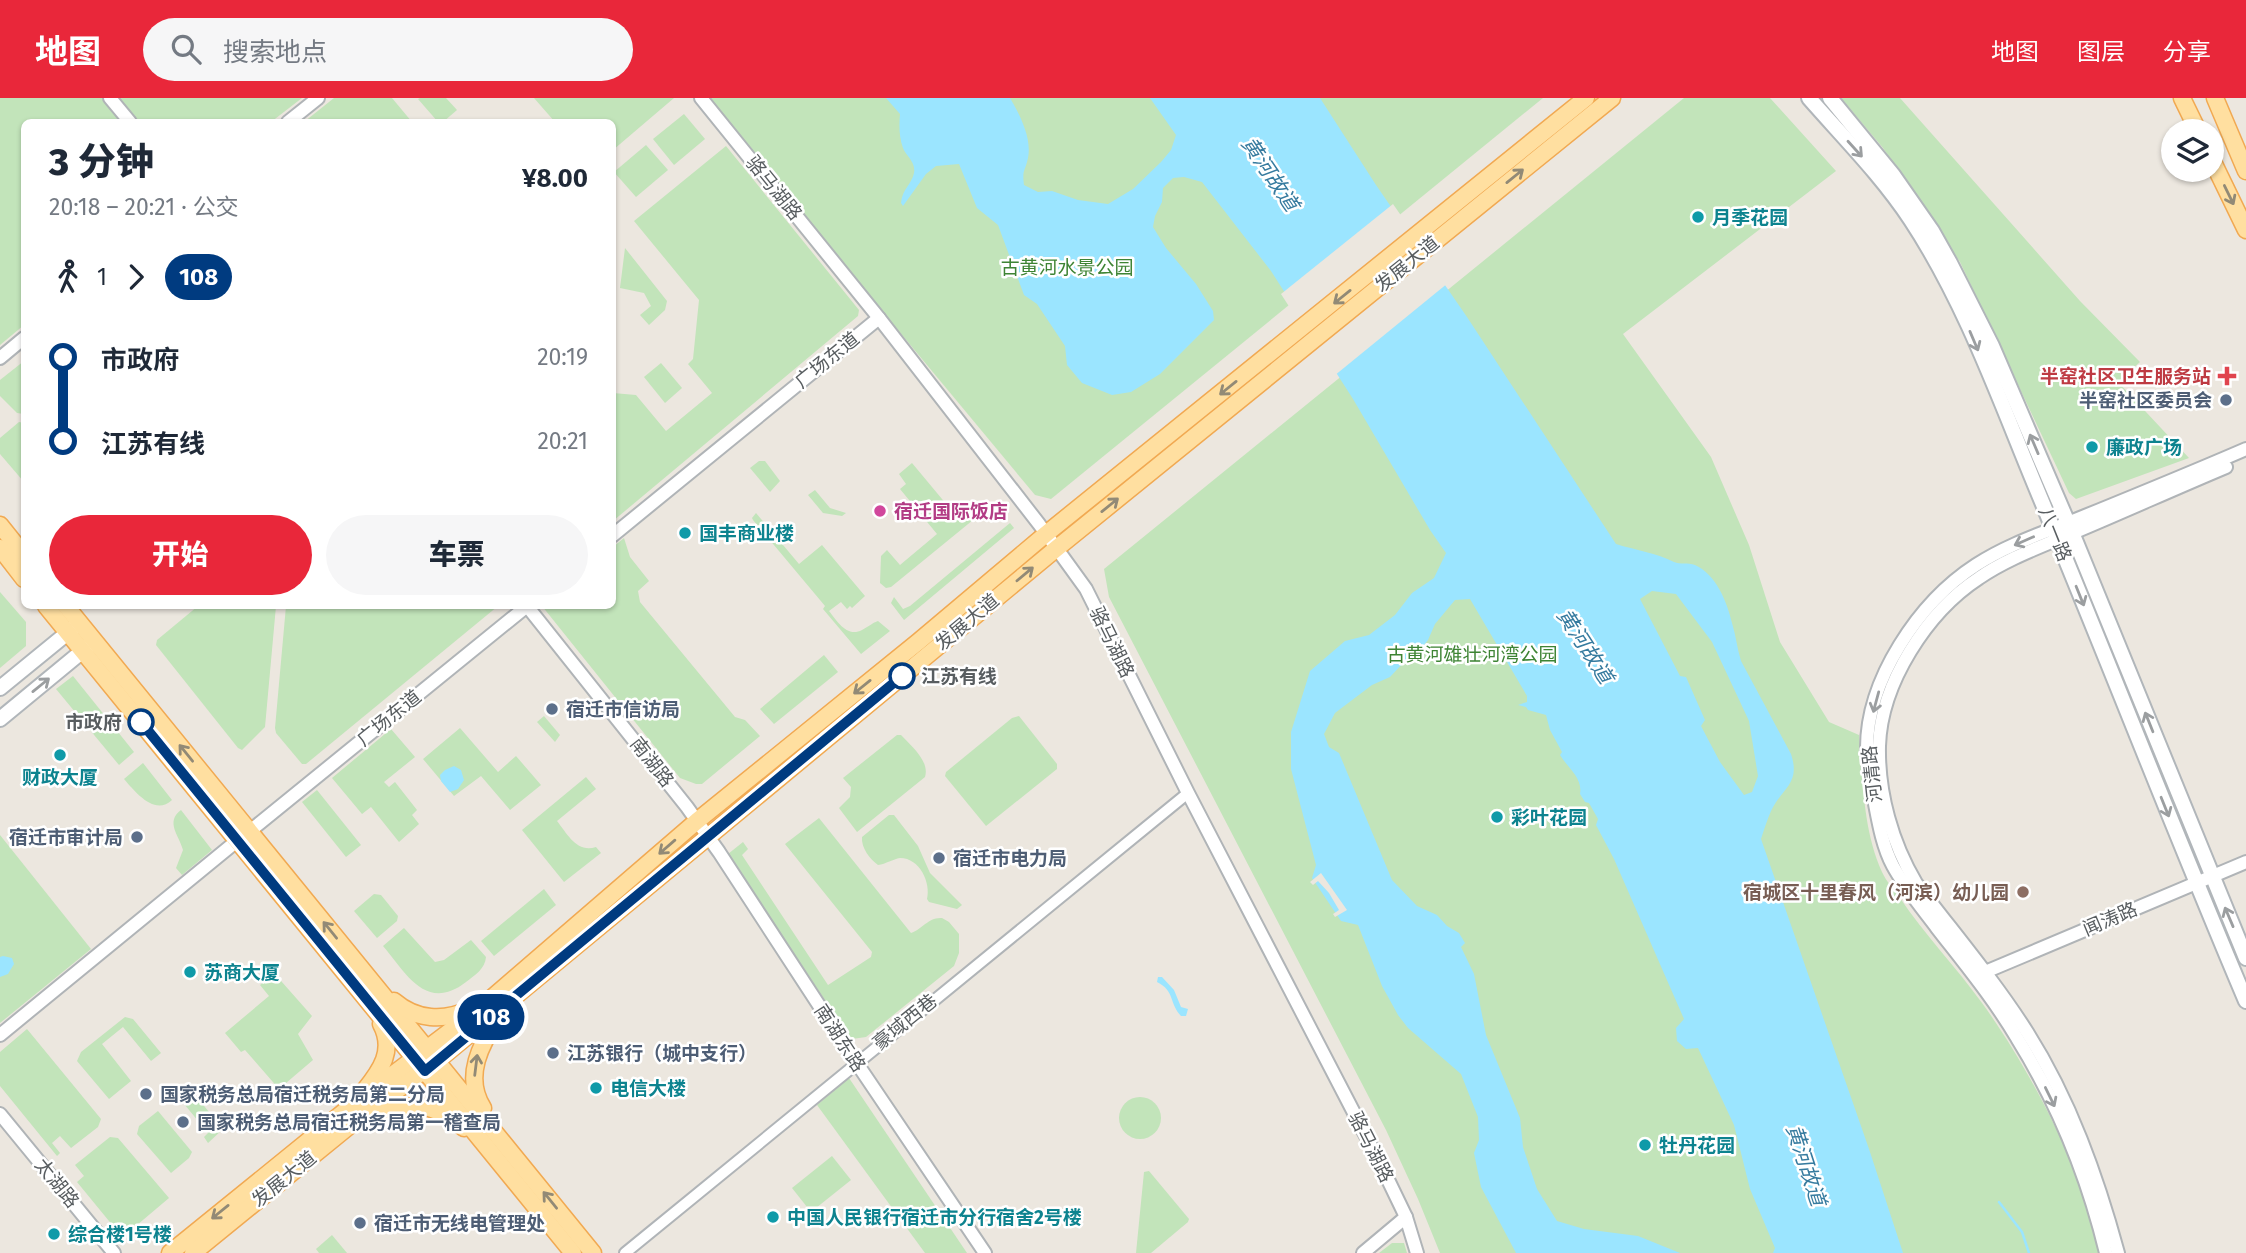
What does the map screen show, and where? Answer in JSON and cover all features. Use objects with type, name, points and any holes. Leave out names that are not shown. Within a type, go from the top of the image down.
[{"type":"main road","name":"发展大道","points":[[170,1253],[426,1060],[709,837],[1057,548],[1294,357],[1586,98]]},
{"type":"main road","name":"发展大道","points":[[509,993],[697,821],[918,642],[1046,534],[1281,345],[1612,98]]},
{"type":"main road","name":"八一路","points":[[1810,98],[1889,189],[1931,254],[1956,300],[2246,1001]]},
{"type":"main road","name":"八一路","points":[[1830,98],[1893,175],[1951,263],[1992,346],[2070,528],[2246,958]]},
{"type":"main road","points":[[2182,98],[2192,119]]},
{"type":"main road","points":[[2214,98],[2246,170]]},
{"type":"main road","points":[[2223,182],[2246,230]]},
{"type":"main road","points":[[0,525],[21,551]]},
{"type":"main road","points":[[0,548],[21,575]]},
{"type":"main road","points":[[50,609],[74,628],[503,1154],[593,1253]]},
{"type":"main road","points":[[67,609],[74,628]]},
{"type":"main road","points":[[0,688],[74,628]]},
{"type":"main road","points":[[0,719],[89,646]]},
{"type":"main road","points":[[367,987],[401,1007],[429,1018],[441,1018],[467,1011],[509,993]]},
{"type":"main road","points":[[355,1113],[388,1054],[386,1032],[367,987]]},
{"type":"main road","points":[[509,993],[478,1051],[475,1093],[503,1154],[573,1253]]},
{"type":"main road","points":[[355,1113],[407,1105],[437,1109],[503,1154]]},
{"type":"main road","name":"发展大道","points":[[193,1253],[355,1113]]},
{"type":"street","points":[[110,98],[128,119]]},
{"type":"street","points":[[292,119],[318,98]]},
{"type":"street","name":"骆马湖路","points":[[701,98],[879,318],[1086,589],[1406,1217],[1417,1253]]},
{"type":"street","name":"广场东道","points":[[616,533],[879,318]]},
{"type":"street","points":[[0,358],[21,340]]},
{"type":"street","name":"河清路","points":[[2070,528],[2246,449]]},
{"type":"street","name":"河清路","points":[[2118,1253],[2090,1163],[2057,1084],[2027,1032],[1918,904],[1891,863],[1880,831],[1872,790],[1867,751],[1870,725],[1878,692],[1896,652],[1921,614],[1952,583],[1976,566],[2007,548],[2055,534],[2246,459]]},
{"type":"street","name":"广场东道","points":[[0,1035],[523,609]]},
{"type":"street","name":"南湖路","points":[[529,609],[697,821]]},
{"type":"street","name":"豪域西巷","points":[[625,1253],[1188,793]]},
{"type":"street","name":"南湖东路","points":[[697,821],[985,1253]]},
{"type":"street","name":"闻涛路","points":[[1979,974],[2246,862]]},
{"type":"street","name":"河清路","points":[[1979,974],[2022,1046],[2063,1124],[2079,1165],[2106,1253]]},
{"type":"street","name":"太湖路","points":[[0,1114],[4,1128],[114,1253]]},
{"type":"street","points":[[1363,1253],[1406,1217]]},
{"type":"green space","points":[[0,98],[302,98],[275,119],[21,119],[21,328],[0,345]]},
{"type":"green space","points":[[334,98],[392,98],[410,119],[308,119]]},
{"type":"green space","points":[[446,98],[457,110],[446,119],[435,119],[418,99]]},
{"type":"green space","points":[[534,98],[674,98],[616,147],[616,119],[552,119]]},
{"type":"green space","name":"古黄河水景公园","points":[[705,98],[1543,98],[1051,499],[1035,495]]},
{"type":"green space","name":"古黄河雄壮河湾公园","points":[[1684,98],[1770,98],[1836,171],[1623,334],[1711,457],[1749,545],[1780,642],[1829,722],[1859,735],[1867,822],[1882,872],[1982,1003],[2019,1059],[2069,1157],[2093,1222],[2100,1253],[1440,1253],[1386,1130],[1109,597],[1104,569]]},
{"type":"green space","points":[[1841,98],[1900,98],[2080,301],[2140,362],[2118,382],[2189,458],[2076,499],[2069,493],[1960,262],[1883,148]]},
{"type":"green space","points":[[684,114],[705,139],[674,165],[653,139]]},
{"type":"green space","points":[[646,145],[668,170],[636,197],[616,174],[616,170]]},
{"type":"green space","points":[[726,146],[859,310],[858,316],[616,518],[616,393],[636,395],[666,431],[712,393],[688,364],[693,359],[699,300],[634,221]]},
{"type":"green space","points":[[625,248],[667,301],[665,310],[649,325],[640,315],[651,306],[644,293],[620,288]]},
{"type":"green space","points":[[21,363],[21,414],[17,413],[0,396],[0,380]]},
{"type":"green space","points":[[661,363],[682,388],[665,403],[644,377]]},
{"type":"green space","points":[[21,422],[21,478],[0,454],[0,438]]},
{"type":"green space","points":[[759,461],[765,461],[780,481],[770,492],[750,468]]},
{"type":"green space","points":[[912,463],[962,523],[972,515],[973,520],[891,587],[886,588],[880,583],[881,556],[887,550],[900,565],[937,534],[900,489],[906,484],[899,474]]},
{"type":"green space","points":[[815,490],[830,508],[846,513],[842,516],[823,513],[808,495]]},
{"type":"green space","points":[[756,513],[799,564],[822,545],[865,596],[852,608],[850,606],[847,609],[841,602],[829,611],[843,627],[857,632],[878,621],[890,631],[861,654],[753,520]]},
{"type":"green space","points":[[1010,523],[1014,528],[904,620],[891,603],[894,597],[903,609],[910,606]]},
{"type":"green space","points":[[624,538],[630,557],[649,581],[638,591],[640,602],[735,717],[745,720],[760,736],[702,784],[680,778],[544,609],[616,609],[616,545]]},
{"type":"green space","points":[[0,592],[26,622],[26,646],[0,668]]},
{"type":"green space","points":[[194,609],[276,609],[265,727],[242,750],[156,645],[157,640]]},
{"type":"green space","points":[[286,609],[494,609],[306,764],[302,764],[276,733]]},
{"type":"green space","points":[[824,655],[838,672],[774,724],[760,709]]},
{"type":"green space","points":[[73,676],[134,752],[119,765],[56,689]]},
{"type":"green space","points":[[544,716],[560,735],[555,742],[537,722]]},
{"type":"green space","points":[[1019,716],[1057,764],[1057,769],[986,826],[945,776],[946,772],[1012,718]]},
{"type":"green space","points":[[460,728],[498,772],[516,756],[541,785],[510,810],[481,776],[454,796],[423,759]]},
{"type":"green space","points":[[391,729],[415,757],[384,782],[389,787],[395,782],[417,810],[412,815],[419,824],[399,842],[371,807],[362,814],[332,778]]},
{"type":"green space","points":[[897,735],[901,735],[919,754],[925,765],[925,777],[857,832],[839,808],[850,797],[851,787],[843,778]]},
{"type":"green space","points":[[143,763],[172,800],[166,804],[146,801],[124,779]]},
{"type":"green space","points":[[586,777],[596,789],[557,821],[578,845],[596,847],[601,853],[564,882],[522,830]]},
{"type":"green space","points":[[317,790],[361,845],[346,857],[302,802]]},
{"type":"green space","points":[[181,810],[212,850],[182,875],[176,868],[183,850],[174,829],[174,819]]},
{"type":"green space","points":[[889,815],[894,815],[918,846],[930,873],[962,905],[957,909],[929,902],[925,879],[913,862],[900,858],[878,865],[869,856],[862,837]]},
{"type":"green space","points":[[819,818],[911,933],[933,919],[942,918],[959,934],[959,953],[954,966],[866,1037],[852,1039],[848,1035],[728,854],[743,842],[748,849],[742,855],[828,985],[871,957],[872,952],[785,844]]},
{"type":"green space","points":[[0,835],[91,949],[0,1023]]},
{"type":"green space","points":[[544,889],[556,905],[494,956],[481,941]]},
{"type":"green space","points":[[374,894],[381,895],[398,916],[397,921],[377,938],[354,911]]},
{"type":"green space","points":[[404,928],[435,962],[444,960],[471,940],[486,957],[484,965],[473,977],[452,990],[439,993],[428,991],[409,977],[383,946]]},
{"type":"green space","points":[[274,973],[312,1016],[298,1034],[313,1060],[279,1089],[245,1050],[241,1052],[225,1033],[269,996],[260,985]]},
{"type":"green space","points":[[125,1017],[133,1019],[161,1053],[151,1061],[123,1027],[102,1044],[131,1081],[109,1099],[77,1061],[81,1052]]},
{"type":"green space","points":[[27,1029],[101,1119],[98,1127],[71,1148],[60,1136],[52,1143],[60,1153],[57,1156],[0,1086],[0,1052]]},
{"type":"green space","points":[[849,1078],[967,1253],[925,1253],[817,1105]]},
{"type":"green space","points":[[191,1090],[223,1129],[208,1143],[204,1137],[208,1133],[180,1099]]},
{"type":"green space","points":[[1140,1097],[1155,1103],[1161,1118],[1155,1133],[1140,1139],[1125,1133],[1119,1118],[1125,1103]]},
{"type":"green space","points":[[158,1111],[192,1152],[189,1158],[171,1173],[137,1134],[139,1126]]},
{"type":"green space","points":[[110,1137],[118,1138],[169,1198],[124,1236],[77,1182],[84,1176],[75,1165]]},
{"type":"green space","points":[[832,1156],[851,1180],[811,1212],[792,1188]]},
{"type":"green space","points":[[1149,1171],[1189,1219],[1151,1253],[1136,1253],[1144,1172]]},
{"type":"green space","points":[[332,1235],[347,1253],[319,1253],[316,1249]]},
{"type":"green space","points":[[1392,1243],[1404,1243],[1407,1253],[1379,1253]]},
{"type":"water","name":"黄河故道","points":[[886,98],[1010,98],[1027,135],[1029,150],[1024,185],[1038,192],[1052,191],[1078,200],[1108,204],[1133,189],[1171,150],[1176,135],[1150,98],[1320,98],[1616,544],[1676,563],[1695,565],[1709,575],[1720,590],[1730,615],[1741,661],[1791,754],[1793,764],[1792,779],[1775,803],[1761,839],[1903,1253],[1773,1253],[1775,1248],[1750,1189],[1734,1125],[1698,1048],[1686,1049],[1677,1041],[1676,1028],[1684,1019],[1614,859],[1596,825],[1598,819],[1580,794],[1577,778],[1560,755],[1562,752],[1550,730],[1546,715],[1518,705],[1527,702],[1527,696],[1470,599],[1455,600],[1435,624],[1428,640],[1417,654],[1405,661],[1390,677],[1372,685],[1335,713],[1324,734],[1329,747],[1339,753],[1392,880],[1417,906],[1437,915],[1447,926],[1459,933],[1465,943],[1461,947],[1474,974],[1486,1035],[1520,1118],[1523,1147],[1537,1189],[1557,1221],[1584,1229],[1638,1236],[1680,1253],[1516,1253],[1481,1187],[1474,1153],[1479,1140],[1478,1117],[1461,1074],[1408,1028],[1398,1015],[1382,986],[1358,925],[1341,921],[1312,878],[1316,865],[1291,769],[1291,732],[1310,671],[1345,641],[1369,635],[1395,615],[1412,593],[1434,578],[1446,553],[1353,399],[1271,271],[1202,182],[1184,177],[1173,178],[1163,188],[1162,202],[1153,227],[1166,248],[1196,284],[1213,311],[1214,320],[1160,374],[1131,392],[1112,395],[1082,383],[1067,365],[1065,346],[1037,304],[1024,295],[998,225],[977,208],[959,164],[936,166],[926,174],[903,206],[902,198],[913,177],[914,169],[902,144],[900,114]],"holes":[[[1652,591],[1676,594],[1712,642],[1749,721],[1758,776],[1752,792],[1744,795],[1720,762],[1701,726],[1705,720],[1686,677],[1680,676],[1640,599]]]},
{"type":"water","points":[[454,766],[461,770],[464,780],[458,789],[450,792],[441,781],[440,775]]},
{"type":"water","points":[[0,957],[12,958],[14,964],[8,974],[0,977]]},
{"type":"water","points":[[1158,977],[1162,977],[1174,990],[1181,1007],[1188,1009],[1186,1016],[1181,1016],[1177,1011],[1167,989],[1157,982]]},
{"type":"pier","points":[[1393,204],[1448,283],[1334,376],[1281,294]]},
{"type":"pier","points":[[1321,873],[1347,910],[1335,917],[1333,914],[1339,910],[1329,893],[1318,881],[1313,885],[1310,882]]},
{"type":"waterway","points":[[1999,1202],[2022,1232],[2029,1253]]},
{"type":"bus line","name":"108","points":[[141,722],[425,1071],[902,676]]},
{"type":"place","name":"月季花园","points":[[1698,217]]},
{"type":"place","name":"半窑社区卫生服务站","points":[[2227,376]]},
{"type":"place","name":"半窑社区委员会","points":[[2226,400]]},
{"type":"place","name":"廉政广场","points":[[2092,447]]},
{"type":"place","name":"宿迁国际饭店","points":[[880,511]]},
{"type":"place","name":"国丰商业楼","points":[[685,533]]},
{"type":"place","name":"江苏有线","points":[[902,676]]},
{"type":"place","name":"宿迁市信访局","points":[[552,709]]},
{"type":"place","name":"市政府","points":[[141,722]]},
{"type":"place","name":"财政大厦","points":[[60,755]]},
{"type":"place","name":"彩叶花园","points":[[1497,817]]},
{"type":"place","name":"宿迁市审计局","points":[[137,837]]},
{"type":"place","name":"宿迁市电力局","points":[[939,858]]},
{"type":"place","name":"宿城区十里春风（河滨）幼儿园","points":[[2023,892]]},
{"type":"place","name":"苏商大厦","points":[[190,972]]},
{"type":"place","name":"江苏银行（城中支行）","points":[[553,1053]]},
{"type":"place","name":"电信大楼","points":[[596,1088]]},
{"type":"place","name":"国家税务总局宿迁税务局第二分局","points":[[146,1094]]},
{"type":"place","name":"国家税务总局宿迁税务局第一稽查局","points":[[183,1122]]},
{"type":"place","name":"牡丹花园","points":[[1645,1145]]},
{"type":"place","name":"中国人民银行宿迁市分行宿舍2号楼","points":[[773,1217]]},
{"type":"place","name":"宿迁市无线电管理处","points":[[360,1223]]},
{"type":"place","name":"综合楼1号楼","points":[[54,1234]]}]
